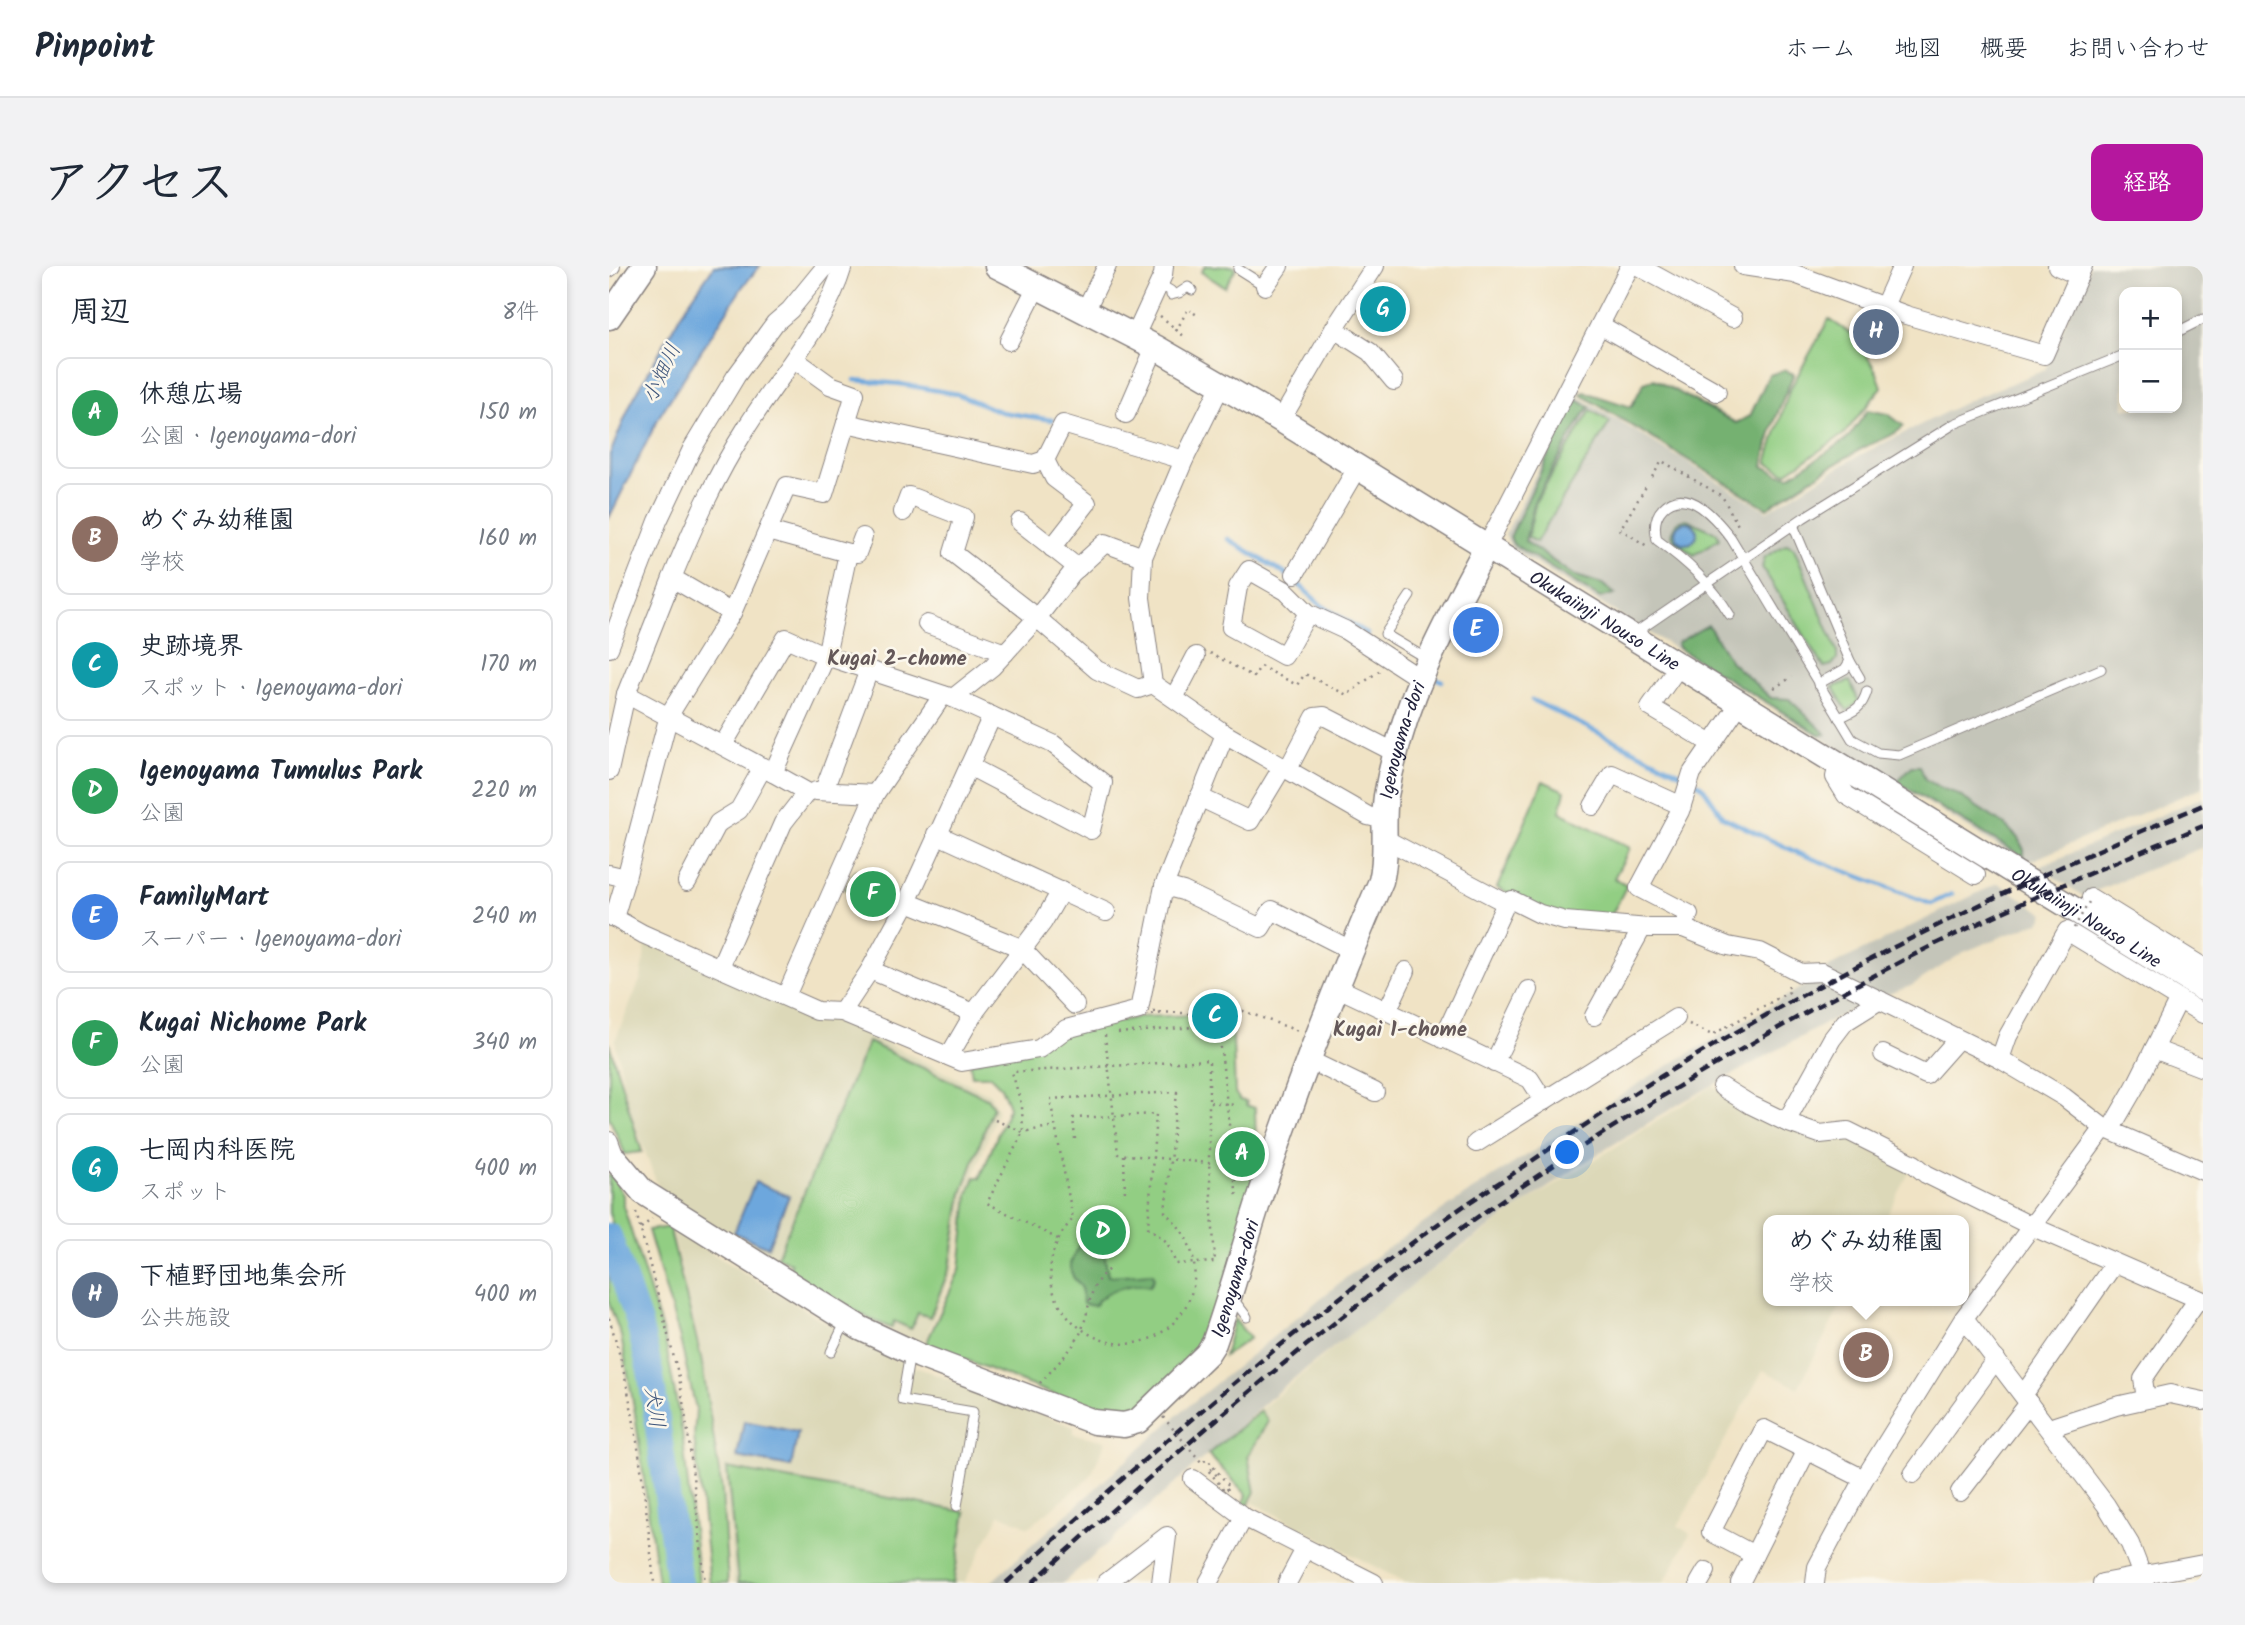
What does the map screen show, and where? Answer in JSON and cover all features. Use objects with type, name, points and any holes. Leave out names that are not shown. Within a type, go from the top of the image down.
[{"type":"street","points":[[609,317],[644,266]]},
{"type":"street","points":[[609,648],[658,521],[692,449],[736,376],[775,323],[790,310],[826,266]]},
{"type":"street","points":[[609,771],[626,694],[698,515],[744,430],[794,359],[836,292],[843,266]]},
{"type":"street","name":"Okukaiinji Nouso Line","points":[[997,266],[1027,276],[1085,311],[1154,340],[1486,548],[2203,989]]},
{"type":"street","points":[[1085,311],[1107,266]]},
{"type":"street","points":[[1126,414],[1154,340],[1149,308],[1164,266]]},
{"type":"street","points":[[1265,286],[1279,266]]},
{"type":"street","points":[[1281,420],[1333,329],[1375,266]]},
{"type":"street","points":[[1486,548],[1630,266]]},
{"type":"street","points":[[1638,266],[1733,318]]},
{"type":"street","points":[[1743,266],[1795,274],[1809,272],[1906,315],[2044,355],[2081,271],[2057,266]]},
{"type":"street","points":[[1884,306],[1902,266]]},
{"type":"street","points":[[1009,341],[1027,276]]},
{"type":"street","points":[[1600,325],[1717,392]]},
{"type":"street","points":[[1333,329],[1370,352],[1394,381]]},
{"type":"street","points":[[794,359],[830,385],[855,394],[824,494],[787,486],[732,613],[669,715],[618,876],[611,916],[643,934],[817,1011],[842,1012],[962,1062],[1038,1049],[1066,1029],[1139,1010],[1164,886],[1225,734]]},
{"type":"street","points":[[1221,384],[1184,460],[1143,557],[1141,598],[1153,684],[1225,734],[1368,816],[1506,903]]},
{"type":"street","points":[[846,423],[1033,464],[1045,460],[1063,424],[1184,460]]},
{"type":"street","points":[[1045,460],[1054,478],[1087,503],[1052,548]]},
{"type":"street","points":[[1295,574],[1357,468]]},
{"type":"street","points":[[903,512],[909,496],[964,517],[953,553],[1037,618],[1097,670],[1138,689],[1153,684]]},
{"type":"street","points":[[1020,522],[1077,568]]},
{"type":"street","points":[[768,531],[848,553],[857,553],[863,537]]},
{"type":"street","points":[[786,996],[875,794],[948,696],[992,667],[1037,618],[1077,568],[1105,543],[1143,557]]},
{"type":"street","name":"Igenoyama-dori","points":[[611,1154],[643,1192],[846,1319],[911,1351],[1094,1422],[1124,1425],[1138,1421],[1207,1354],[1214,1343],[1269,1168],[1336,987],[1381,881],[1385,866],[1386,797],[1408,707],[1423,670],[1486,548]]},
{"type":"street","points":[[687,882],[718,823],[739,810],[768,770],[826,656],[848,553]]},
{"type":"street","points":[[1308,613],[1284,656],[1231,627],[1238,587],[1249,570],[1286,592],[1308,613],[1345,630],[1391,661],[1423,670]]},
{"type":"street","points":[[672,579],[732,613]]},
{"type":"street","points":[[927,624],[1006,653]]},
{"type":"street","points":[[723,745],[786,638],[826,656],[948,696],[1053,744],[1103,783],[1091,830],[969,766]]},
{"type":"street","points":[[1174,698],[1196,656]]},
{"type":"street","points":[[1679,666],[1650,707],[1712,744]]},
{"type":"street","points":[[720,967],[783,823],[816,791],[869,670]]},
{"type":"street","points":[[626,694],[768,770],[816,791],[875,794]]},
{"type":"street","points":[[1683,928],[1689,914],[1639,888],[1682,806],[1692,773],[1739,703]]},
{"type":"street","points":[[842,1012],[870,970],[907,902],[992,716]]},
{"type":"street","points":[[1199,797],[1250,821],[1315,718],[1324,716],[1396,753]]},
{"type":"street","points":[[1838,764],[1835,777],[1846,795],[1976,875]]},
{"type":"street","points":[[1593,806],[1612,774],[1682,806]]},
{"type":"street","points":[[936,834],[1106,912]]},
{"type":"street","points":[[1164,886],[1183,891],[1261,928],[1272,910],[1352,950]]},
{"type":"street","points":[[949,1056],[974,1013],[1043,922],[1061,891]]},
{"type":"street","points":[[1443,1039],[1506,903],[1512,900],[1540,914],[1566,921],[1642,928],[1683,928],[1728,946],[1760,952],[1801,973],[1822,972],[2000,1059],[2064,1097],[2107,1129],[2203,1171]]},
{"type":"street","points":[[2090,900],[2203,967]]},
{"type":"street","points":[[907,902],[1021,948],[1075,1005]]},
{"type":"street","points":[[1594,1016],[1642,928]]},
{"type":"street","points":[[2000,1059],[2008,1036],[2067,931],[2203,1014]]},
{"type":"street","points":[[870,970],[974,1013]]},
{"type":"street","points":[[1387,1011],[1406,971]]},
{"type":"street","points":[[1336,987],[1529,1079],[1543,1101]]},
{"type":"street","points":[[1494,1063],[1529,990]]},
{"type":"street","points":[[1815,1583],[1817,1567],[1864,1479],[1964,1318],[2107,1129],[2154,1049],[2179,999]]},
{"type":"street","points":[[1786,1122],[1832,1039],[1845,1022],[1880,1000]]},
{"type":"street","points":[[1476,1143],[1676,1018]]},
{"type":"street","points":[[1883,1054],[1926,1075],[1957,1040]]},
{"type":"street","points":[[1313,1049],[1375,1093]]},
{"type":"street","points":[[2154,1049],[2203,1068]]},
{"type":"street","points":[[1722,1087],[1786,1122],[1820,1134],[1848,1131],[1914,1164],[1926,1174],[2031,1226],[2200,1300],[2143,1379],[2146,1399]]},
{"type":"street","points":[[1960,1492],[2027,1399],[2114,1264]]},
{"type":"street","points":[[1964,1318],[2112,1515],[2130,1544],[2144,1579]]},
{"type":"street","points":[[1913,1474],[1996,1359]]},
{"type":"street","points":[[2050,1431],[2055,1426],[2076,1419],[2170,1394],[2203,1401]]},
{"type":"street","points":[[1754,1555],[1711,1532],[1764,1429],[1864,1479]]},
{"type":"street","points":[[1740,1583],[1807,1450]]},
{"type":"street","points":[[1193,1479],[1244,1517],[1368,1582]]},
{"type":"street","points":[[1208,1583],[1244,1517]]},
{"type":"street","points":[[1106,1583],[1167,1536],[1161,1583]]},
{"type":"street","points":[[1287,1583],[1305,1549]]},
{"type":"street","points":[[2102,1583],[2144,1579],[2203,1564]]},
{"type":"lane","points":[[1238,269],[1265,286]]},
{"type":"lane","points":[[1159,284],[1171,291],[1171,295],[1188,287],[1192,290]]},
{"type":"lane","points":[[2182,330],[2203,319]]},
{"type":"lane","points":[[1630,636],[1793,525],[1954,424],[2119,357]]},
{"type":"lane","points":[[1730,615],[1708,583],[1683,559],[1657,540],[1654,528],[1657,517],[1672,501],[1683,498],[1705,510],[1720,523],[1852,739],[1878,753],[1899,755],[2101,669]]},
{"type":"lane","points":[[1793,525],[1850,661],[1860,678]]},
{"type":"lane","points":[[1409,596],[1385,634],[1423,670]]},
{"type":"lane","points":[[1818,684],[1846,669],[1850,661]]},
{"type":"lane","points":[[1839,718],[1863,705],[1867,691]]},
{"type":"lane","points":[[1229,1294],[1247,1317]]},
{"type":"lane","points":[[831,1352],[846,1319]]},
{"type":"lane","points":[[911,1351],[902,1400],[973,1412],[957,1506]]},
{"type":"path","points":[[1149,308],[1173,325],[1176,331],[1185,334]]},
{"type":"path","points":[[1154,340],[1176,331],[1192,311]]},
{"type":"path","points":[[1652,477],[1662,461],[1722,496],[1741,532]]},
{"type":"path","points":[[1647,485],[1620,530],[1650,548]]},
{"type":"path","points":[[1196,656],[1206,650],[1254,677],[1261,666],[1297,685],[1304,674],[1347,695],[1391,661]]},
{"type":"path","points":[[1774,688],[1792,677]]},
{"type":"path","points":[[2074,928],[2090,900]]},
{"type":"path","points":[[1676,1018],[1712,1035],[1789,992],[1787,988],[1814,972]]},
{"type":"path","points":[[1139,1010],[1210,1014],[1235,1008],[1313,1049]]},
{"type":"path","points":[[1118,1034],[1215,1027],[1221,1035],[1238,1203]]},
{"type":"path","points":[[1105,1035],[1118,1154],[1209,1163]]},
{"type":"path","points":[[1058,1239],[987,1203],[1023,1132],[1023,1107],[1012,1072],[1209,1060],[1209,1163],[1215,1262],[1176,1264],[1167,1242],[1148,1227],[1156,1114],[1073,1118],[1075,1139]]},
{"type":"path","points":[[1177,1093],[1165,1212],[1182,1231],[1195,1263],[1195,1281],[1187,1306],[1171,1326],[1140,1341],[1122,1343],[1105,1340],[1082,1330],[1062,1310],[1052,1285],[1052,1258],[1058,1239],[1073,1219],[1050,1099],[1112,1096],[1177,1093]]},
{"type":"path","points":[[1209,1102],[1236,1105]]},
{"type":"path","points":[[995,1120],[1023,1132],[1055,1126]]},
{"type":"path","points":[[1124,1155],[1125,1196]]},
{"type":"path","points":[[635,1210],[679,1377],[705,1583]]},
{"type":"path","points":[[641,1228],[645,1224]]},
{"type":"path","points":[[1030,1396],[1082,1330],[1093,1286],[1099,1276],[1109,1269]]},
{"type":"path","points":[[609,1318],[625,1375],[632,1413],[654,1583]]},
{"type":"path","points":[[1163,1417],[1202,1463],[1207,1459],[1230,1487],[1225,1491],[1208,1470],[1210,1468],[1219,1478]]},
{"type":"shaded area","points":[[2090,266],[2203,266],[2203,787],[2026,863],[1512,549],[1505,535],[1576,395],[1767,511],[1854,458],[1974,398],[2045,370]]},
{"type":"shaded area","points":[[2203,797],[2203,847],[2083,896],[2039,867]]},
{"type":"shaded area","points":[[1998,883],[2045,914],[2041,921],[1964,952],[1911,986],[1861,1004],[1684,1101],[1585,1162],[1457,1250],[1283,1387],[1063,1583],[990,1583],[1182,1411],[1353,1272],[1471,1191],[1649,1077],[1821,976],[1829,967]]},
{"type":"shaded area","points":[[646,944],[835,1018],[990,1094],[998,1110],[967,1195],[954,1270],[922,1346],[869,1322],[661,1195],[627,1102],[615,1040],[641,978]]},
{"type":"shaded area","points":[[1713,1086],[1748,1109],[1847,1137],[1911,1169],[1888,1215],[1763,1215],[1763,1306],[1840,1306],[1798,1388],[1763,1370],[1678,1526],[1690,1534],[1664,1583],[1406,1583],[1252,1502],[1257,1493],[1249,1456],[1269,1420],[1260,1410],[1372,1316],[1523,1205]]},
{"type":"shaded area","points":[[672,1229],[848,1336],[892,1358],[1074,1427],[1074,1434],[1106,1441],[1090,1477],[1029,1527],[1000,1514],[964,1583],[733,1583],[725,1490],[703,1357]]},
{"type":"green space","points":[[1205,266],[1236,268],[1225,287],[1201,272]]},
{"type":"green space","points":[[1829,319],[1857,338],[1882,387],[1844,434],[1786,473],[1767,463],[1789,391]]},
{"type":"green space","points":[[1784,370],[1794,374],[1775,419],[1763,466],[1779,474],[1790,476],[1847,439],[1868,410],[1888,414],[1904,426],[1891,436],[1840,461],[1767,508],[1580,394],[1585,392],[1631,407],[1644,383],[1654,379],[1736,423],[1750,416],[1769,375]]},
{"type":"green space","points":[[1577,400],[1590,407],[1535,500],[1525,541],[1573,575],[1602,584],[1615,594],[1600,598],[1513,544],[1510,537]]},
{"type":"green space","points":[[1591,410],[1610,422],[1536,542],[1528,537],[1536,501]]},
{"type":"green space","points":[[1686,519],[1717,533],[1719,539],[1694,555],[1677,542],[1672,534],[1677,522]]},
{"type":"green space","points":[[1787,544],[1794,548],[1837,651],[1837,659],[1832,665],[1824,667],[1762,567],[1765,557]]},
{"type":"green space","points":[[1708,625],[1731,662],[1771,698],[1789,699],[1826,734],[1820,735],[1678,648],[1677,643]]},
{"type":"green space","points":[[1850,681],[1859,702],[1847,711],[1833,687]]},
{"type":"green space","points":[[1912,766],[1920,766],[1925,779],[1955,793],[2005,825],[2018,838],[2024,850],[2024,857],[1897,782]]},
{"type":"green space","points":[[1543,781],[1565,791],[1560,812],[1630,848],[1614,878],[1627,885],[1608,922],[1540,910],[1497,888]]},
{"type":"green space","points":[[855,870],[877,881],[875,885],[902,899],[891,919],[866,906],[868,901],[845,889]]},
{"type":"green space","points":[[1232,1014],[1235,1093],[1240,1100],[1247,1102],[1246,1105],[1255,1108],[1257,1183],[1205,1343],[1139,1412],[1120,1416],[1093,1410],[926,1344],[960,1269],[968,1195],[975,1177],[980,1178],[1009,1107],[1001,1087],[990,1076],[972,1076],[970,1064],[1067,1032],[1139,1017]]},
{"type":"green space","points":[[868,1042],[987,1098],[993,1107],[962,1193],[950,1267],[930,1317],[918,1313],[911,1329],[894,1321],[891,1328],[870,1319],[790,1272],[791,1263],[777,1257]]},
{"type":"green space","points":[[609,1043],[642,1152],[625,1154],[609,1117]]},
{"type":"green space","points":[[612,1175],[623,1195],[623,1205],[665,1340],[682,1432],[699,1583],[687,1583],[663,1402],[650,1337],[609,1213],[609,1176]]},
{"type":"green space","points":[[669,1227],[701,1357],[722,1490],[728,1583],[710,1583],[694,1436],[696,1410],[680,1339],[648,1230]]},
{"type":"green space","points":[[1093,1231],[1107,1239],[1105,1259],[1108,1276],[1153,1273],[1154,1279],[1150,1286],[1135,1285],[1119,1289],[1098,1300],[1094,1306],[1083,1304],[1081,1286],[1073,1277],[1070,1264],[1082,1240]]},
{"type":"green space","points":[[609,1255],[636,1334],[663,1494],[673,1583],[658,1583],[635,1413],[621,1336],[609,1303]]},
{"type":"green space","points":[[1234,1319],[1250,1338],[1224,1356]]},
{"type":"green space","points":[[1260,1411],[1268,1421],[1248,1456],[1255,1492],[1247,1507],[1243,1505],[1247,1495],[1208,1454]]},
{"type":"green space","points":[[727,1468],[966,1512],[953,1583],[738,1583]]},
{"type":"water","name":"小畑川","points":[[714,266],[760,266],[743,286],[660,415],[609,518],[610,454],[631,403],[681,314]]},
{"type":"water","points":[[1686,522],[1694,525],[1697,533],[1694,541],[1686,544],[1678,541],[1675,533],[1678,525]]},
{"type":"water","points":[[755,1182],[789,1196],[768,1247],[734,1233]]},
{"type":"water","points":[[744,1421],[798,1432],[791,1467],[737,1457]]},
{"type":"waterway","points":[[855,380],[900,384],[957,394],[1001,412],[1052,420]]},
{"type":"waterway","points":[[1228,539],[1292,578],[1321,605],[1367,634]]},
{"type":"waterway","points":[[1430,675],[1442,681]]},
{"type":"waterway","points":[[1532,700],[1684,775]]},
{"type":"waterway","points":[[1696,782],[1703,787],[1723,817],[1798,853],[1931,904],[1952,894]]},
{"type":"waterway","name":"犬川","points":[[609,1236],[639,1323],[651,1376],[679,1583]]},
{"type":"railway","points":[[1006,1583],[1160,1446],[1318,1315],[1439,1223],[1600,1115],[1743,1028],[1872,959],[2069,863],[2203,805]]},
{"type":"railway","points":[[1032,1583],[1130,1494],[1281,1366],[1438,1245],[1589,1142],[1745,1047],[1894,965],[2024,902],[2203,826]]},
{"type":"place","name":"七岡内科医院","points":[[1383,309]]},
{"type":"place","name":"下植野団地集会所","points":[[1876,332]]},
{"type":"place","name":"FamilyMart","points":[[1476,630]]},
{"type":"place","name":"Kugai Nichome Park","points":[[873,894]]},
{"type":"place","name":"史跡境界","points":[[1215,1016]]},
{"type":"place","name":"休憩広場","points":[[1242,1154]]},
{"type":"place","name":"Igenoyama Tumulus Park","points":[[1103,1232]]},
{"type":"place","name":"めぐみ幼稚園","points":[[1866,1355]]},
{"type":"district","name":"Kugai 2-chome","points":[[897,658]]},
{"type":"district","name":"Kugai 1-chome","points":[[1400,1029]]}]
